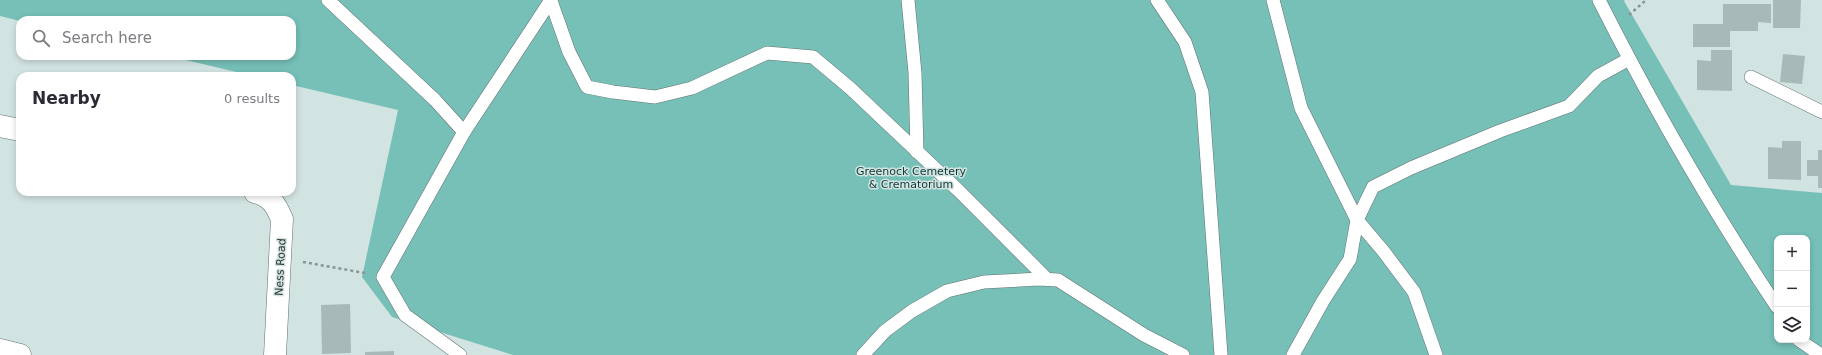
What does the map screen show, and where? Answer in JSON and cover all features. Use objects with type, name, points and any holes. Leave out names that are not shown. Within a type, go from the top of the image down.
[{"type":"street","points":[[0,126],[16,129]]},
{"type":"street","name":"Ness Road","points":[[266,196],[274,202],[282,219],[276,355]]},
{"type":"street","points":[[0,350],[20,355]]},
{"type":"lane","points":[[328,0],[435,100],[464,132]]},
{"type":"lane","points":[[908,0],[915,73],[917,152]]},
{"type":"lane","points":[[1157,0],[1185,42],[1202,92],[1221,355]]},
{"type":"lane","points":[[1273,0],[1301,108],[1357,220],[1384,252],[1414,292],[1436,355]]},
{"type":"lane","points":[[1599,0],[1629,59],[1730,237],[1774,303]]},
{"type":"lane","points":[[460,355],[405,315],[383,276],[464,132],[551,1]]},
{"type":"lane","points":[[551,1],[569,52],[587,87],[655,97],[692,88],[768,53],[813,57],[850,88],[958,190],[1047,280]]},
{"type":"lane","points":[[1293,355],[1323,301],[1350,259],[1357,220],[1373,187],[1411,168],[1500,131],[1569,106],[1598,76],[1629,59]]},
{"type":"lane","points":[[1751,77],[1822,112]]},
{"type":"lane","points":[[863,355],[885,331],[912,311],[947,291],[984,282],[1014,279],[1058,280],[1144,335],[1183,355]]},
{"type":"lane","points":[[1803,343],[1821,355]]},
{"type":"path","points":[[281,258],[383,276]]},
{"type":"green space","name":"Greenock Cemetery & Crematorium","points":[[0,0],[1625,0],[1624,1],[1731,185],[1822,193],[1822,355],[513,355],[392,317],[362,277],[398,110],[296,86],[296,72],[236,72],[186,60],[296,60],[296,16],[16,16],[16,20],[0,16]]},
{"type":"building","points":[[1773,0],[1801,0],[1800,28],[1773,28]]},
{"type":"building","points":[[1723,4],[1771,4],[1771,23],[1758,22],[1758,31],[1730,31],[1730,47],[1693,47],[1693,24],[1723,24]]},
{"type":"building","points":[[1711,50],[1732,50],[1732,91],[1697,90],[1697,60],[1711,61]]},
{"type":"building","points":[[1783,54],[1805,56],[1802,84],[1780,82]]},
{"type":"building","points":[[1782,141],[1801,141],[1801,180],[1768,179],[1768,147],[1782,148]]},
{"type":"building","points":[[1818,150],[1822,150],[1822,188],[1818,188],[1818,176],[1807,176],[1807,160],[1818,160]]},
{"type":"building","points":[[350,304],[351,353],[322,354],[321,305]]},
{"type":"building","points":[[394,351],[394,355],[365,355],[365,352]]}]
